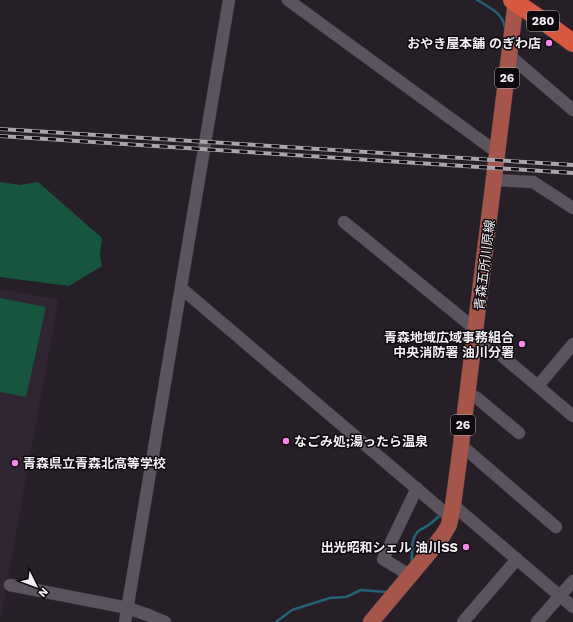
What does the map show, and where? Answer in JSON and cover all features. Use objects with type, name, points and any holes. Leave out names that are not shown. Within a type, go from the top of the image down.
[{"type":"highway","name":"280","points":[[515,1],[573,44]]},
{"type":"main road","name":"青森五所川原線","points":[[371,622],[411,576],[449,525],[461,445],[495,180],[515,1]]},
{"type":"street","points":[[125,622],[229,0]]},
{"type":"street","points":[[288,0],[498,153]]},
{"type":"street","points":[[510,56],[573,110]]},
{"type":"street","points":[[495,180],[532,182],[573,208]]},
{"type":"street","points":[[344,222],[475,331],[573,416]]},
{"type":"street","points":[[181,288],[417,488],[452,511],[517,559],[573,607]]},
{"type":"street","points":[[538,386],[573,344]]},
{"type":"street","points":[[467,393],[478,398],[519,432]]},
{"type":"street","points":[[461,445],[556,527]]},
{"type":"street","points":[[411,576],[383,559],[417,488]]},
{"type":"street","points":[[463,622],[517,559]]},
{"type":"street","points":[[537,622],[573,581]]},
{"type":"street","points":[[10,585],[128,608],[164,622]]},
{"type":"shaded area","name":"青森県立青森北高等学校","points":[[0,289],[56,299],[58,303],[0,622]]},
{"type":"green space","points":[[0,182],[20,185],[38,182],[102,238],[100,254],[102,266],[69,286],[0,277]]},
{"type":"green space","points":[[0,298],[46,307],[26,397],[0,392]]},
{"type":"waterway","points":[[477,0],[498,14],[504,23],[505,28]]},
{"type":"waterway","points":[[411,563],[414,537],[420,530],[440,515]]},
{"type":"waterway","points":[[276,622],[292,610],[330,598],[346,597],[361,590],[387,591]]},
{"type":"railway","points":[[0,129],[573,165]]},
{"type":"railway","points":[[0,136],[573,173]]},
{"type":"place","name":"おやき屋本舗 のぎわ店","points":[[549,43]]},
{"type":"place","name":"青森地域広域事務組合 中央消防署 油川分署","points":[[522,344]]},
{"type":"place","name":"なごみ処;湯ったら温泉","points":[[286,441]]},
{"type":"place","name":"青森県立青森北高等学校","points":[[15,463]]},
{"type":"place","name":"出光昭和シェル 油川SS","points":[[466,547]]}]
